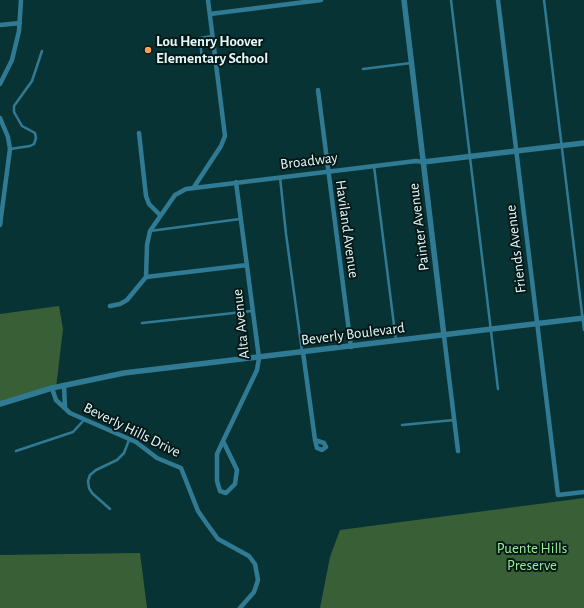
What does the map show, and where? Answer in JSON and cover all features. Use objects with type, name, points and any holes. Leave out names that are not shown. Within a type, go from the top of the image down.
[{"type":"street","points":[[0,84],[12,60],[20,23],[21,0]]},
{"type":"street","points":[[194,187],[225,138],[208,0]]},
{"type":"street","points":[[210,14],[293,2],[321,0]]},
{"type":"street","name":"Painter Avenue","points":[[404,0],[458,451]]},
{"type":"street","name":"Friends Avenue","points":[[498,0],[558,495],[584,492]]},
{"type":"street","points":[[0,25],[20,23]]},
{"type":"street","name":"Haviland Avenue","points":[[318,90],[327,171],[351,347]]},
{"type":"street","points":[[0,118],[8,137],[10,149],[0,225]]},
{"type":"street","points":[[139,133],[146,196],[149,204],[160,215]]},
{"type":"street","name":"Broadway","points":[[146,277],[147,245],[150,231],[175,194],[194,187],[584,143]]},
{"type":"street","name":"Alta Avenue","points":[[223,440],[237,470],[235,484],[226,493],[220,491],[217,481],[217,454],[223,440],[257,370],[259,358],[236,182]]},
{"type":"street","points":[[110,306],[120,304],[127,300],[146,277],[247,265]]},
{"type":"street","name":"Beverly Boulevard","points":[[0,404],[64,385],[124,374],[583,318]]},
{"type":"street","points":[[303,352],[315,440]]},
{"type":"street","name":"Beverly Hills Drive","points":[[64,385],[65,408]]},
{"type":"street","name":"Beverly Hills Drive","points":[[52,388],[56,400],[65,408],[84,420],[136,442],[156,458],[181,468],[198,511],[218,539],[249,556],[255,564],[258,580],[254,592],[240,608]]},
{"type":"lane","points":[[451,0],[498,389]]},
{"type":"lane","points":[[544,0],[584,330]]},
{"type":"lane","points":[[202,61],[200,38],[213,36]]},
{"type":"lane","points":[[10,149],[30,146],[34,144],[36,138],[35,133],[22,126],[14,112],[14,106],[32,81],[42,51]]},
{"type":"lane","points":[[177,63],[216,58]]},
{"type":"lane","points":[[363,69],[411,63]]},
{"type":"lane","points":[[374,166],[396,341]]},
{"type":"lane","points":[[280,177],[286,234],[303,352]]},
{"type":"lane","points":[[150,231],[241,218]]},
{"type":"lane","points":[[142,323],[252,310]]},
{"type":"lane","points":[[16,451],[73,432],[84,420]]},
{"type":"lane","points":[[402,426],[454,420]]},
{"type":"lane","points":[[110,509],[92,493],[89,488],[88,481],[90,475],[96,470],[117,460],[124,453],[129,439]]},
{"type":"green space","points":[[59,306],[63,329],[56,388],[0,403],[0,314]]},
{"type":"green space","name":"Puente Hills Preserve","points":[[584,498],[584,608],[320,608],[330,557],[340,530]]},
{"type":"green space","points":[[140,553],[147,608],[0,608],[0,555]]},
{"type":"place","name":"Lou Henry Hoover Elementary School","points":[[148,50]]}]
